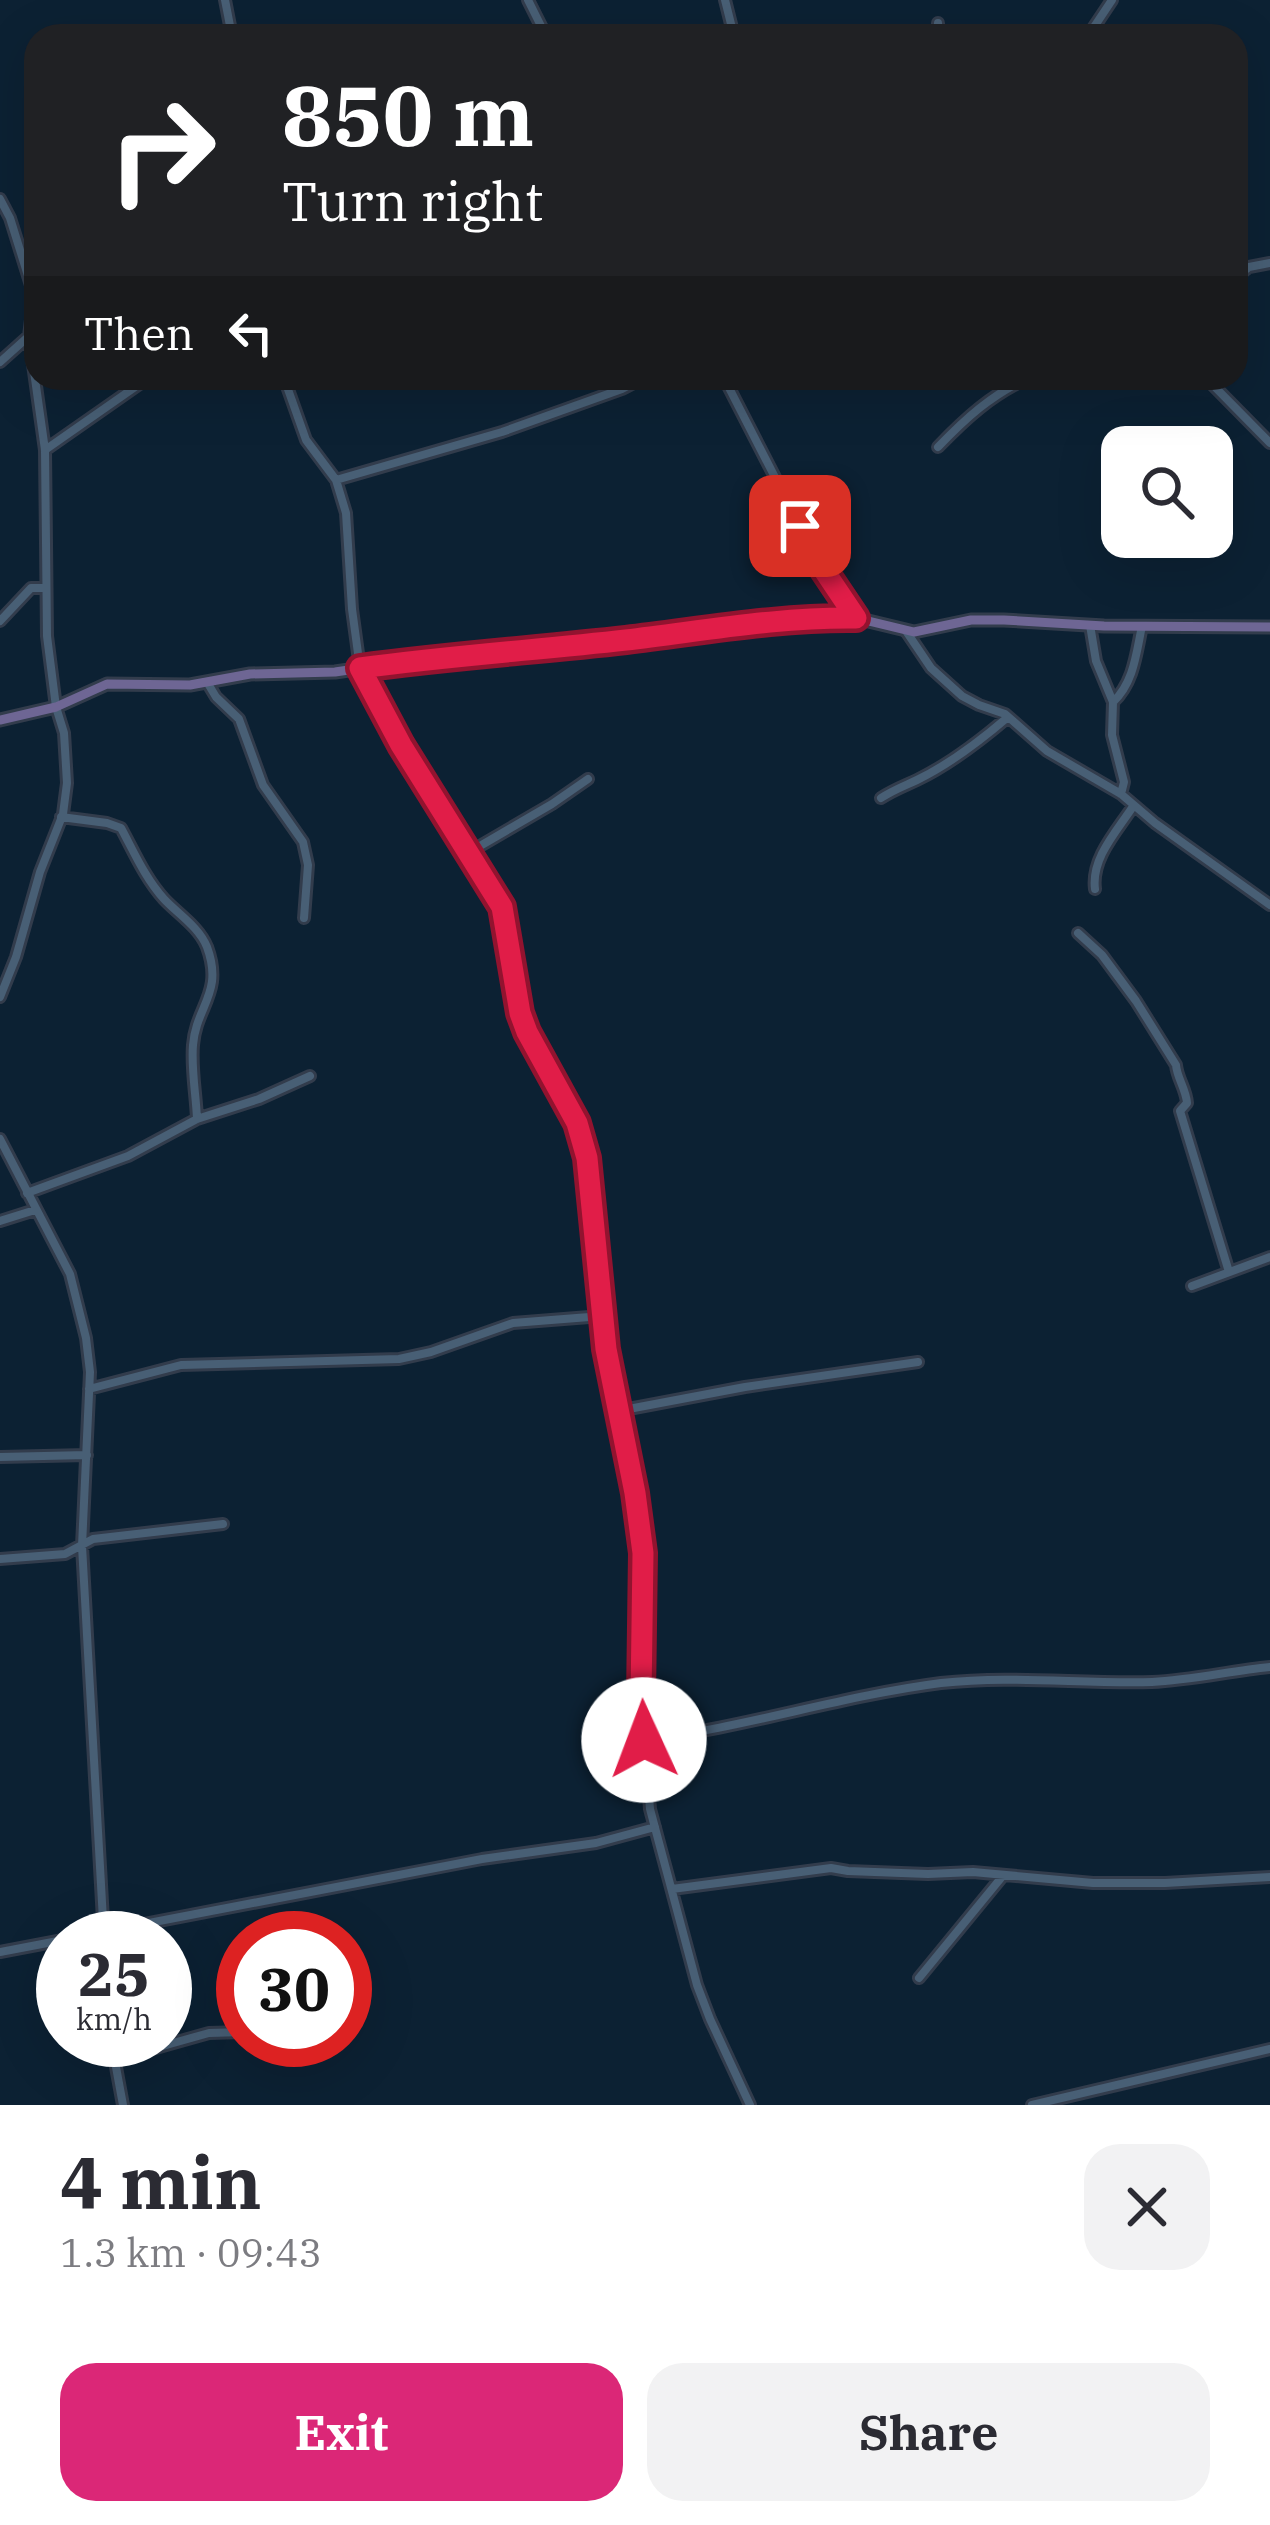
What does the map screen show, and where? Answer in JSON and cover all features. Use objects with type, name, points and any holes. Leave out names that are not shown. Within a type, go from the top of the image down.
[{"type":"street","points":[[0,199],[24,259]]},
{"type":"street","points":[[0,362],[24,340]]},
{"type":"street","points":[[0,997],[62,817],[67,784],[64,733],[46,636],[45,450],[37,390]]},
{"type":"street","points":[[45,450],[131,390]]},
{"type":"street","points":[[288,390],[306,440],[336,480],[348,527],[360,668],[401,745],[502,907],[520,1013],[584,1140],[602,1316],[643,1553],[641,1698],[649,1800],[706,2011],[750,2105]]},
{"type":"street","points":[[336,480],[502,432],[619,390]]},
{"type":"street","points":[[730,390],[819,563],[856,618]]},
{"type":"street","points":[[938,447],[973,412],[1005,390]]},
{"type":"street","points":[[1219,390],[1270,443]]},
{"type":"street","points":[[0,621],[32,588],[45,588]]},
{"type":"street","points":[[0,720],[56,707],[106,684],[190,685],[250,674],[335,672],[807,617],[856,618],[906,631],[971,620],[1270,626]]},
{"type":"street","points":[[1090,625],[1096,661],[1113,703],[1112,735],[1124,782],[1121,794]]},
{"type":"street","points":[[1113,703],[1131,676],[1142,626]]},
{"type":"street","points":[[906,631],[947,683],[979,705],[1008,716],[1047,751],[1121,794],[1270,904]]},
{"type":"street","points":[[207,682],[239,719],[263,785],[303,842],[308,865],[304,918]]},
{"type":"street","points":[[881,798],[979,742],[1008,716]]},
{"type":"street","points":[[468,853],[588,779]]},
{"type":"street","points":[[1095,890],[1097,862],[1134,806]]},
{"type":"street","points":[[62,817],[121,828],[134,857],[163,898],[205,942],[213,978],[193,1043],[197,1119]]},
{"type":"street","points":[[1078,933],[1102,955],[1176,1065],[1186,1088],[1187,1103],[1180,1111],[1229,1272]]},
{"type":"street","points":[[27,1193],[143,1150],[197,1119],[259,1100],[310,1076]]},
{"type":"street","points":[[0,1139],[70,1274],[86,1337],[89,1388],[82,1546],[103,1911]]},
{"type":"street","points":[[0,1221],[35,1210]]},
{"type":"street","points":[[1192,1286],[1270,1257]]},
{"type":"street","points":[[89,1388],[181,1365],[398,1359],[513,1323],[602,1316]]},
{"type":"street","points":[[617,1412],[918,1362]]},
{"type":"street","points":[[0,1457],[87,1455]]},
{"type":"street","points":[[0,1559],[65,1554],[93,1539],[223,1524]]},
{"type":"street","points":[[644,1740],[942,1683],[1016,1679],[1148,1682],[1270,1667]]},
{"type":"street","points":[[192,1917],[482,1858],[596,1843],[656,1827]]},
{"type":"street","points":[[672,1889],[831,1868],[1117,1883],[1270,1876]]},
{"type":"street","points":[[919,1978],[1002,1877]]},
{"type":"street","points":[[0,1952],[36,1945]]},
{"type":"street","points":[[1032,2105],[1270,2049]]},
{"type":"street","points":[[115,2067],[123,2105]]},
{"type":"route","points":[[644,1740],[643,1553],[606,1349],[584,1140],[520,1013],[502,907],[401,745],[360,668],[754,622],[856,618],[800,526]]}]
